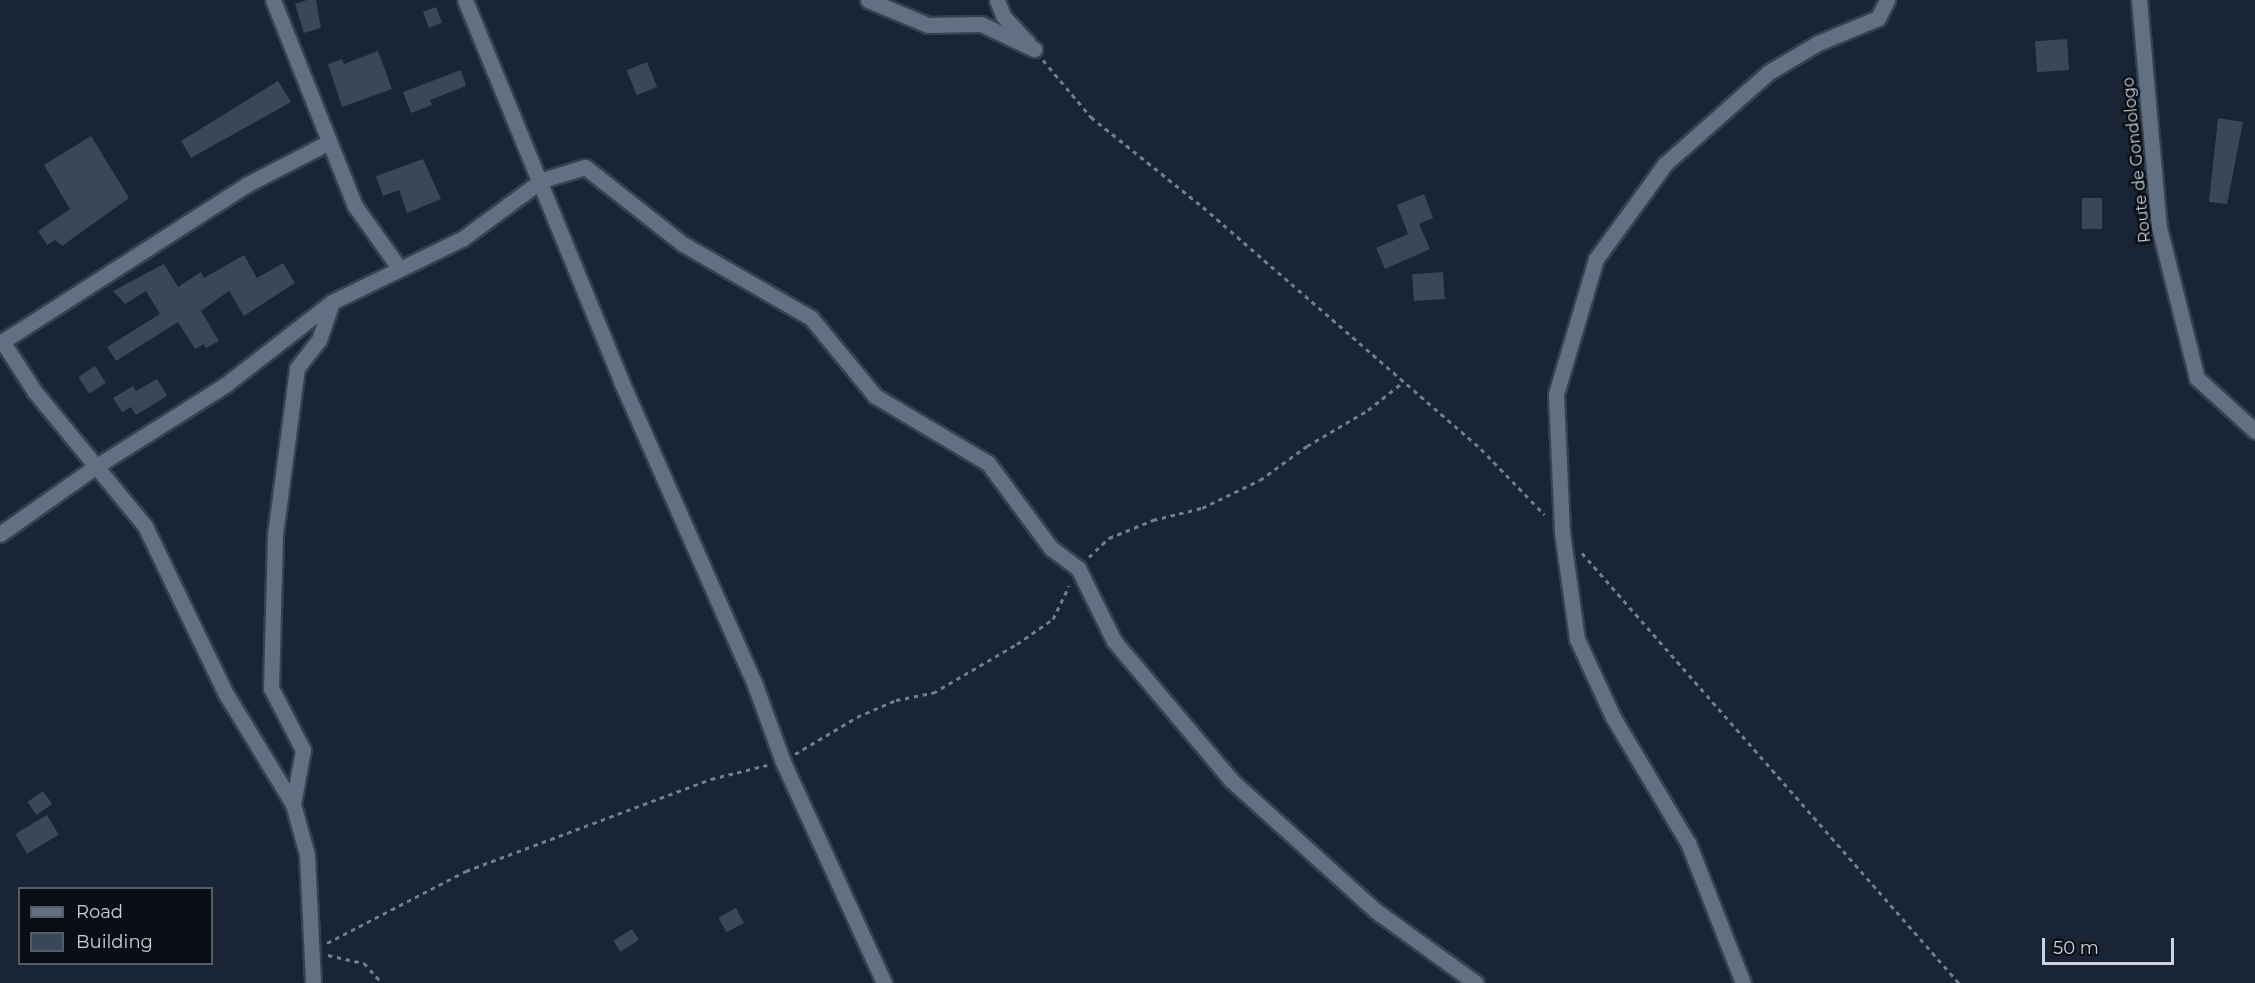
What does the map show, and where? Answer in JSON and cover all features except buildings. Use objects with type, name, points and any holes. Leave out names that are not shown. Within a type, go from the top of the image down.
[{"type":"street","points":[[273,0],[355,206],[400,269]]},
{"type":"street","points":[[465,0],[542,180],[621,381],[755,685],[783,762],[884,983]]},
{"type":"street","points":[[868,0],[928,25],[981,24],[1034,49]]},
{"type":"street","points":[[997,0],[1003,16],[1034,49]]},
{"type":"street","points":[[1743,983],[1688,843],[1613,717],[1576,639],[1562,532],[1556,394],[1596,259],[1665,164],[1769,72],[1818,43],[1878,18],[1887,0]]},
{"type":"street","name":"Route de Gondologo","points":[[2139,0],[2159,227],[2197,378],[2255,431]]},
{"type":"street","points":[[313,983],[307,855],[293,804],[226,694],[145,526],[35,392],[1,342],[246,185],[329,141]]},
{"type":"street","points":[[0,534],[95,467],[225,385],[332,303],[462,239],[542,180],[585,167],[683,244],[811,318],[875,396],[988,463],[1051,548],[1078,567],[1114,641],[1231,780],[1376,911],[1476,983]]},
{"type":"street","points":[[293,804],[303,750],[271,688],[275,535],[297,368],[319,340],[332,303]]},
{"type":"path","points":[[1034,49],[1091,117],[1203,207],[1481,449],[1562,532],[1959,983]]},
{"type":"path","points":[[312,952],[466,871],[711,779],[783,762]]},
{"type":"path","points":[[312,952],[364,963],[382,983]]}]
